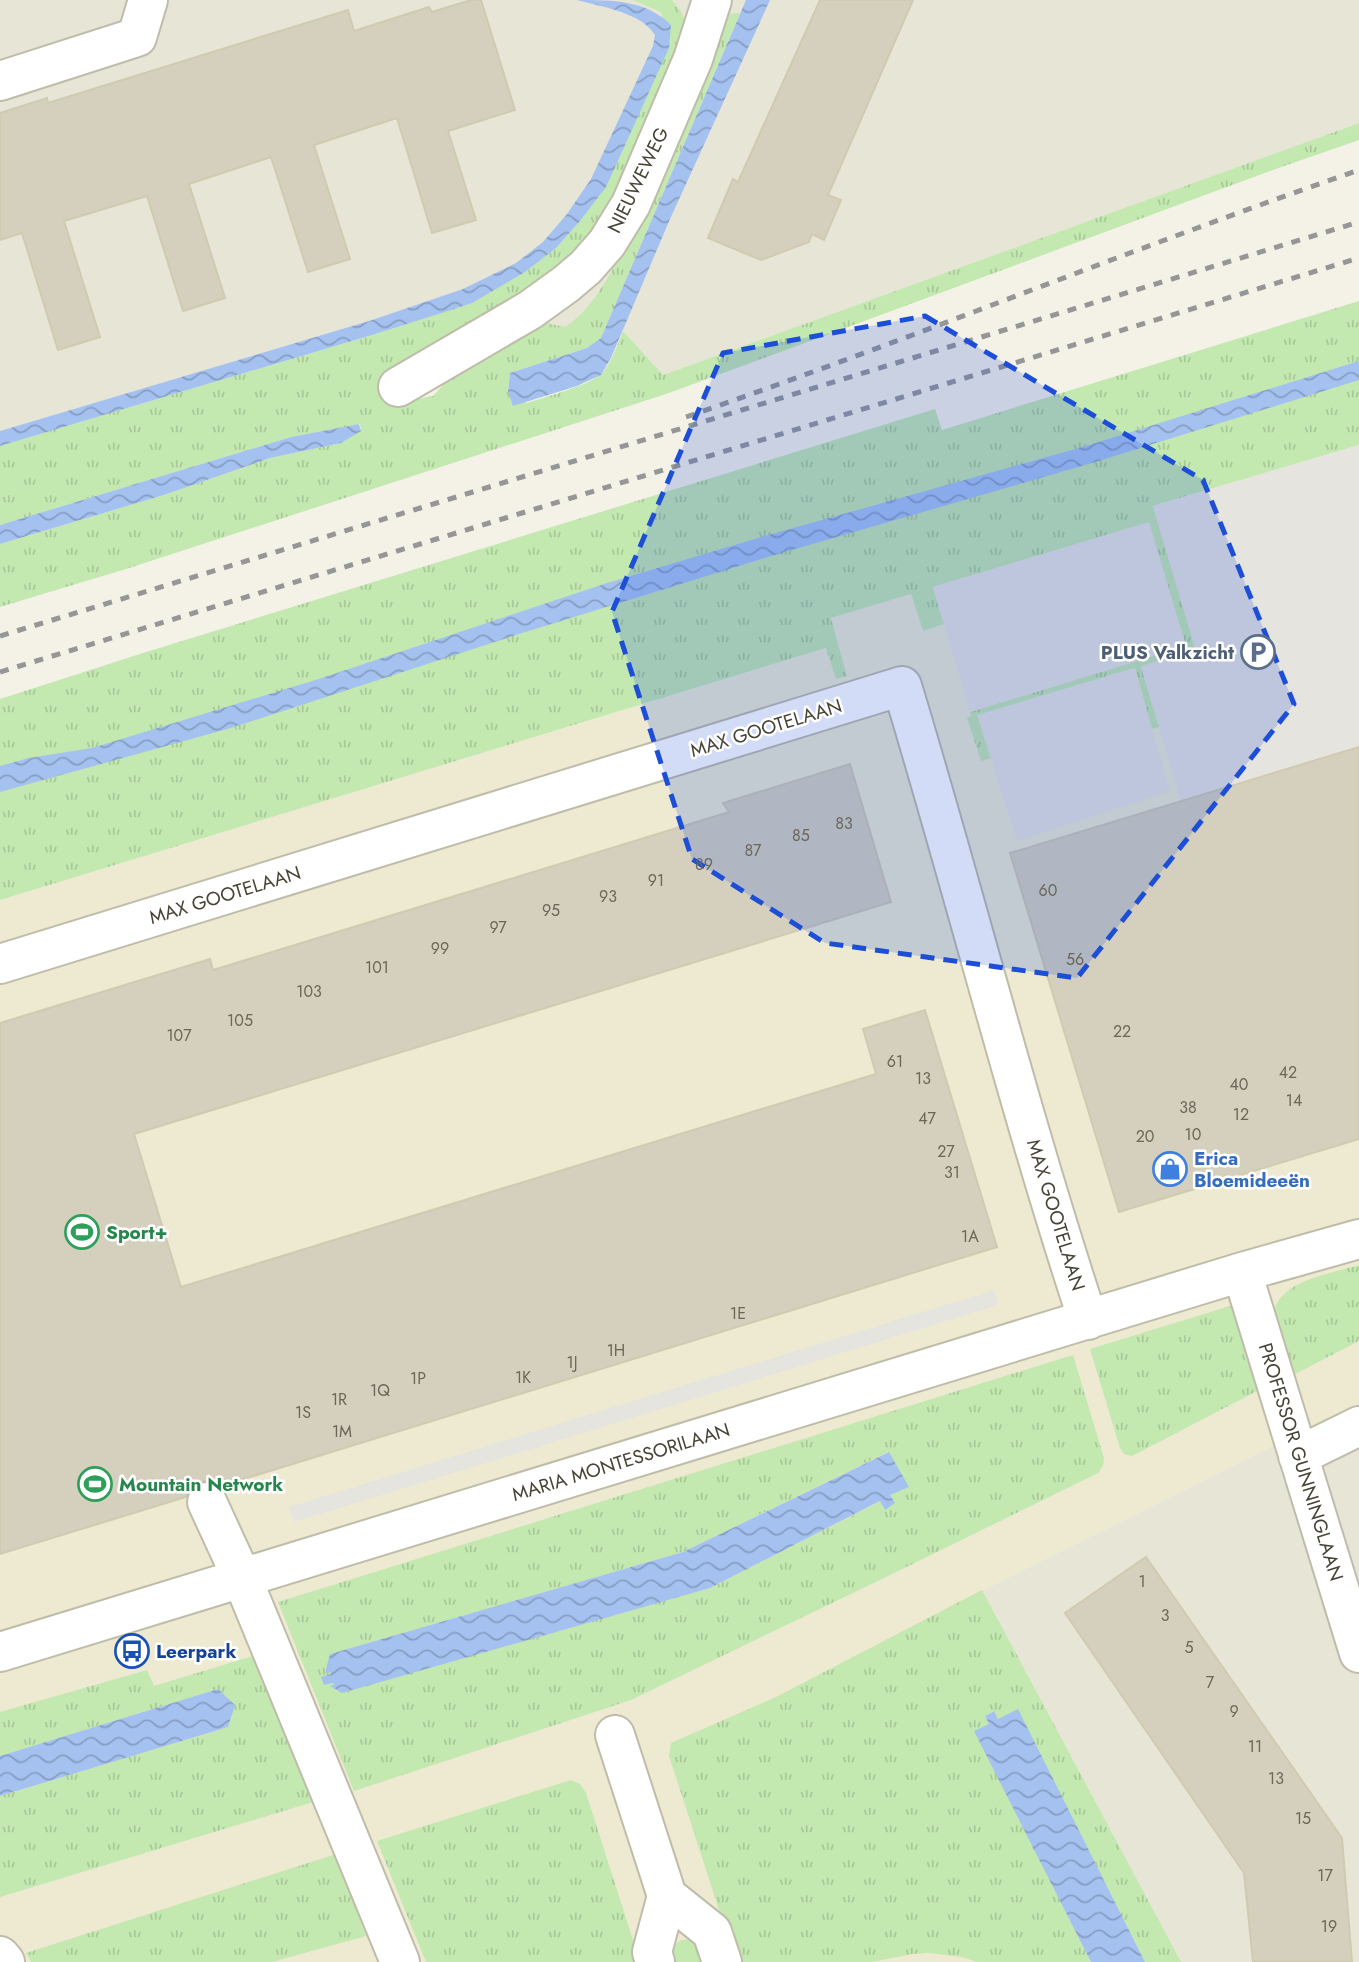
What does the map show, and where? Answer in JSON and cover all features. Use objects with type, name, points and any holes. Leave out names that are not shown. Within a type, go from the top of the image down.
[{"type":"street","points":[[0,81],[137,37],[148,0]]},
{"type":"street","name":"NIEUWEWEG","points":[[398,387],[530,310],[586,267],[607,243],[631,204],[693,59],[712,0]]},
{"type":"street","name":"MAX GOOTELAAN","points":[[0,964],[902,686],[1059,1231],[1088,1320]]},
{"type":"street","name":"MARIA MONTESSORILAAN","points":[[0,1652],[1242,1272],[1359,1239]]},
{"type":"street","name":"PROFESSOR GUNNINGLAAN","points":[[1242,1272],[1359,1653]]},
{"type":"street","points":[[1298,1456],[1359,1426]]},
{"type":"street","points":[[207,1503],[242,1578],[343,1823],[391,1960]]},
{"type":"street","points":[[615,1735],[667,1896],[652,1952],[655,1962]]},
{"type":"street","points":[[667,1896],[712,1931],[722,1962]]},
{"type":"street","points":[[0,1956],[5,1962]]},
{"type":"highlighted area","points":[[925,316],[1203,480],[1294,704],[1077,978],[825,943],[692,859],[612,612],[723,353]]},
{"type":"shaded area","points":[[0,0],[1359,0],[1359,123],[663,375],[623,331],[587,348],[446,295],[369,321],[0,431]]},
{"type":"shaded area","name":"Leerpark","points":[[1359,423],[1359,1403],[982,1591],[1177,1962],[0,1962],[0,900],[827,648],[836,678],[847,675],[831,618],[911,594],[923,631]]},
{"type":"shaded area","points":[[1359,445],[1359,747],[1181,802],[1141,666],[1195,649],[1153,506]]},
{"type":"shaded area","points":[[1149,522],[1186,646],[970,712],[933,587]]},
{"type":"shaded area","points":[[1134,668],[1170,791],[1017,841],[977,715]]},
{"type":"shaded area","points":[[994,1290],[998,1305],[294,1522],[289,1507]]},
{"type":"shaded area","points":[[1359,1403],[1359,1962],[1177,1962],[982,1590]]},
{"type":"green space","points":[[633,0],[672,0],[684,19],[683,53],[596,234],[390,404],[433,396],[452,375],[536,321],[565,327],[581,314],[596,296],[622,252],[725,14],[740,13],[601,338],[587,348],[510,373],[508,391],[527,403],[576,387],[600,375],[610,361],[623,331],[663,375],[1359,123],[1359,140],[669,393],[126,569],[0,607],[0,544],[164,495],[270,458],[341,443],[361,430],[360,424],[291,437],[0,525],[0,446],[471,303],[525,272],[556,248],[580,221],[669,48],[661,12]]},
{"type":"green space","points":[[1359,301],[1359,445],[1153,506],[1196,649],[1141,667],[1159,727],[1152,729],[1135,668],[978,716],[991,758],[981,761],[967,718],[971,716],[970,712],[1186,646],[1148,523],[933,587],[944,624],[923,631],[911,594],[831,618],[847,676],[836,679],[826,648],[0,900],[0,699],[935,409],[942,430]]},
{"type":"green space","points":[[1359,1265],[1359,1341],[1291,1376],[1274,1324],[1274,1310],[1280,1298],[1303,1282]]},
{"type":"green space","points":[[1233,1305],[1259,1390],[1132,1456],[1124,1454],[1090,1349]]},
{"type":"green space","points":[[1073,1355],[1104,1458],[1098,1473],[631,1700],[354,1791],[278,1602]],"holes":[[[888,1452],[908,1487],[890,1495],[884,1510],[881,1501],[710,1588],[331,1687],[335,1685],[325,1685],[331,1674],[330,1654],[683,1552]]]},
{"type":"green space","points":[[982,1590],[1181,1962],[1145,1962],[1018,1710],[998,1719],[993,1711],[985,1716],[989,1724],[975,1731],[1091,1962],[977,1962],[962,1957],[929,1953],[872,1962],[736,1962],[669,1756],[671,1743],[776,1697]]},
{"type":"green space","points":[[253,1656],[313,1802],[0,1897],[0,1796],[228,1727],[218,1689],[0,1756],[0,1712],[147,1670],[154,1686]]},
{"type":"green space","points":[[571,1780],[580,1784],[586,1793],[640,1962],[426,1962],[377,1841]]},
{"type":"green space","points":[[336,1854],[366,1936],[272,1962],[31,1962],[26,1953]]},
{"type":"green space","points":[[681,1940],[695,1940],[705,1962],[671,1962],[672,1947]]},
{"type":"water","points":[[577,0],[616,1],[651,11],[671,25],[669,48],[606,187],[556,248],[525,272],[472,303],[451,310],[0,446],[0,431],[369,321],[463,289],[516,263],[543,242],[567,214],[591,179],[653,46],[655,35],[640,21],[620,12]]},
{"type":"water","points":[[746,0],[770,0],[670,219],[611,358],[601,375],[577,386],[513,406],[508,391],[510,373],[587,348],[601,338]]},
{"type":"water","points":[[1359,361],[1359,380],[1092,463],[771,556],[519,634],[231,728],[0,792],[0,766],[29,758],[92,748],[322,678],[604,584],[1086,446]]},
{"type":"water","points":[[359,424],[361,431],[341,443],[270,458],[164,495],[0,544],[0,525],[291,437]]},
{"type":"water","points":[[889,1452],[909,1487],[890,1495],[895,1503],[885,1510],[880,1501],[710,1588],[342,1693],[330,1686],[334,1685],[333,1683],[324,1685],[321,1677],[331,1674],[325,1673],[330,1654],[683,1552]]},
{"type":"water","points":[[218,1689],[235,1705],[228,1727],[0,1796],[0,1756]]},
{"type":"water","points":[[1018,1709],[1145,1962],[1091,1962],[974,1731],[989,1724],[985,1716],[994,1711],[998,1719]]},
{"type":"building","points":[[471,0],[481,0],[515,110],[448,131],[476,220],[432,233],[397,118],[314,145],[350,259],[308,272],[271,157],[189,184],[225,298],[183,311],[147,196],[64,221],[100,337],[58,350],[22,233],[0,240],[0,113],[47,98],[48,103],[348,10],[354,31],[429,7],[432,12]]},
{"type":"building","points":[[820,0],[913,0],[828,195],[841,200],[824,240],[812,234],[809,242],[761,260],[708,238],[733,179],[738,182]]},
{"type":"building","points":[[1359,747],[1359,1139],[1119,1212],[1010,853]]},
{"type":"building","points":[[850,764],[891,902],[134,1134],[181,1287],[876,1074],[863,1029],[925,1010],[997,1247],[221,1486],[210,1480],[199,1482],[190,1489],[186,1497],[0,1554],[0,1023],[210,959],[213,970],[729,812],[723,803]]},
{"type":"building","points":[[1146,1557],[1342,1838],[1352,1962],[1253,1962],[1244,1873],[1065,1613]]},
{"type":"railway","points":[[686,417],[1359,170]]},
{"type":"railway","points":[[0,636],[1359,222]]},
{"type":"railway","points":[[0,672],[1359,258]]},
{"type":"place","name":"PLUS Valkzicht","points":[[1258,652]]},
{"type":"place","name":"Erica Bloemideeën","points":[[1170,1169]]},
{"type":"place","name":"Sport+","points":[[82,1232]]},
{"type":"place","name":"Mountain Network","points":[[95,1484]]},
{"type":"place","name":"Leerpark","points":[[132,1651]]}]
